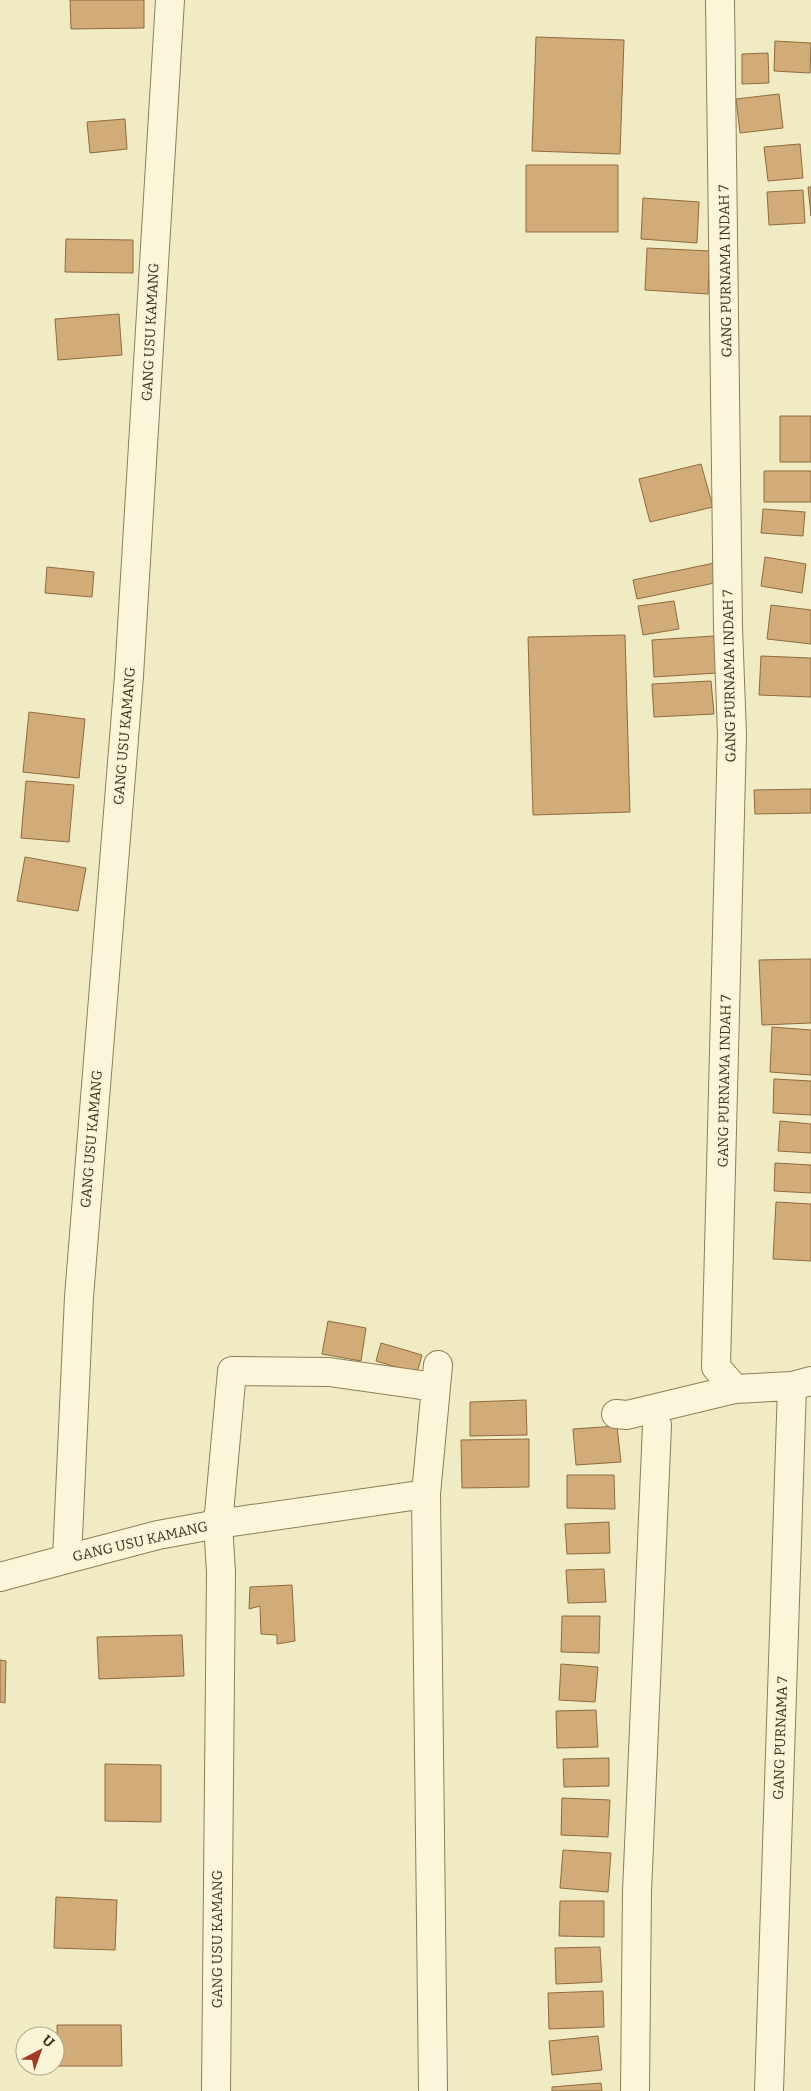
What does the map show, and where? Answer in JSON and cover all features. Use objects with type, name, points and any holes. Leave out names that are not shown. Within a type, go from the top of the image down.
[{"type":"street","name":"GANG USU KAMANG","points":[[170,0],[129,676],[78,1296],[67,1559],[158,1535],[218,1524],[222,1572],[216,2091]]},
{"type":"street","name":"GANG PURNAMA INDAH 7","points":[[720,0],[728,627],[732,735],[716,1367],[735,1389]]},
{"type":"street","points":[[426,1494],[218,1524],[232,1371],[436,1376],[426,1494],[433,2091]]},
{"type":"street","points":[[616,1414],[627,1415],[735,1389],[802,1383]]},
{"type":"street","name":"GANG PURNAMA 7","points":[[769,2091],[802,1383]]},
{"type":"street","points":[[635,2091],[637,1892],[657,1425]]},
{"type":"street","points":[[0,1578],[67,1559]]},
{"type":"building","points":[[70,0],[144,0],[144,28],[71,29]]},
{"type":"building","points":[[536,37],[624,40],[620,154],[532,151]]},
{"type":"building","points":[[775,41],[811,43],[810,73],[774,71]]},
{"type":"building","points":[[768,53],[769,83],[742,84],[742,54]]},
{"type":"building","points":[[779,94],[783,128],[740,133],[736,99]]},
{"type":"building","points":[[125,119],[127,149],[90,153],[87,122]]},
{"type":"building","points":[[800,144],[803,178],[768,181],[764,147]]},
{"type":"building","points":[[526,165],[618,165],[618,232],[526,232]]},
{"type":"building","points":[[808,187],[811,187],[811,216]]},
{"type":"building","points":[[803,190],[805,223],[769,225],[767,192]]},
{"type":"building","points":[[643,198],[699,202],[697,243],[641,239]]},
{"type":"building","points":[[66,239],[133,240],[133,273],[65,272]]},
{"type":"building","points":[[647,248],[710,251],[708,294],[645,290]]},
{"type":"building","points":[[119,314],[122,355],[58,360],[55,319]]},
{"type":"building","points":[[780,416],[811,416],[811,462],[780,462]]},
{"type":"building","points":[[701,464],[713,507],[650,522],[639,479]]},
{"type":"building","points":[[764,471],[811,471],[811,502],[764,502]]},
{"type":"building","points":[[763,509],[805,512],[803,536],[761,533]]},
{"type":"building","points":[[765,557],[806,564],[802,593],[761,586]]},
{"type":"building","points":[[719,562],[724,581],[637,599],[633,580]]},
{"type":"building","points":[[47,567],[94,572],[92,597],[45,593]]},
{"type":"building","points":[[674,601],[679,629],[643,635],[638,606]]},
{"type":"building","points":[[771,605],[811,610],[811,644],[767,639]]},
{"type":"building","points":[[625,635],[630,812],[533,815],[528,637]]},
{"type":"building","points":[[714,636],[717,673],[654,677],[652,640]]},
{"type":"building","points":[[761,656],[811,658],[811,697],[759,695]]},
{"type":"building","points":[[711,681],[714,714],[654,717],[652,684]]},
{"type":"building","points":[[29,712],[85,719],[79,778],[23,772]]},
{"type":"building","points":[[26,781],[74,785],[69,842],[21,838]]},
{"type":"building","points":[[811,789],[811,813],[755,814],[754,790]]},
{"type":"building","points":[[25,857],[86,868],[78,911],[17,901]]},
{"type":"building","points":[[811,959],[811,1023],[762,1025],[759,960]]},
{"type":"building","points":[[772,1027],[811,1030],[811,1075],[770,1072]]},
{"type":"building","points":[[774,1079],[811,1081],[811,1115],[773,1113]]},
{"type":"building","points":[[780,1121],[811,1124],[811,1153],[778,1151]]},
{"type":"building","points":[[775,1163],[811,1165],[811,1193],[774,1191]]},
{"type":"building","points":[[776,1202],[811,1204],[811,1261],[773,1259]]},
{"type":"building","points":[[328,1321],[366,1328],[361,1361],[322,1354]]},
{"type":"building","points":[[381,1343],[422,1355],[417,1373],[376,1361]]},
{"type":"building","points":[[526,1400],[527,1435],[470,1436],[470,1402]]},
{"type":"building","points":[[617,1426],[621,1462],[576,1465],[573,1429]]},
{"type":"building","points":[[529,1439],[529,1487],[462,1488],[461,1440]]},
{"type":"building","points":[[567,1475],[614,1475],[615,1509],[567,1508]]},
{"type":"building","points":[[609,1522],[610,1553],[567,1554],[565,1524]]},
{"type":"building","points":[[604,1569],[606,1602],[568,1603],[566,1570]]},
{"type":"building","points":[[292,1585],[295,1641],[277,1644],[277,1635],[261,1634],[260,1606],[249,1609],[250,1587]]},
{"type":"building","points":[[562,1616],[600,1616],[599,1653],[561,1652]]},
{"type":"building","points":[[182,1635],[184,1676],[99,1679],[97,1637]]},
{"type":"building","points":[[0,1660],[6,1661],[5,1703],[0,1702]]},
{"type":"building","points":[[561,1664],[598,1667],[595,1702],[559,1700]]},
{"type":"building","points":[[596,1710],[598,1747],[557,1748],[556,1711]]},
{"type":"building","points":[[609,1758],[609,1786],[564,1787],[563,1759]]},
{"type":"building","points":[[105,1764],[161,1765],[161,1822],[105,1821]]},
{"type":"building","points":[[562,1798],[610,1800],[608,1837],[561,1835]]},
{"type":"building","points":[[563,1850],[611,1853],[608,1892],[560,1888]]},
{"type":"building","points":[[56,1897],[117,1900],[115,1950],[54,1948]]},
{"type":"building","points":[[560,1901],[604,1901],[604,1937],[559,1936]]},
{"type":"building","points":[[600,1947],[602,1982],[556,1984],[555,1948]]},
{"type":"building","points":[[603,1991],[604,2027],[549,2029],[548,1993]]},
{"type":"building","points":[[121,2025],[122,2066],[65,2066],[65,2026],[57,2026]]},
{"type":"building","points":[[598,2036],[602,2070],[552,2075],[549,2041]]},
{"type":"building","points":[[601,2083],[602,2091],[552,2091],[552,2087]]}]
